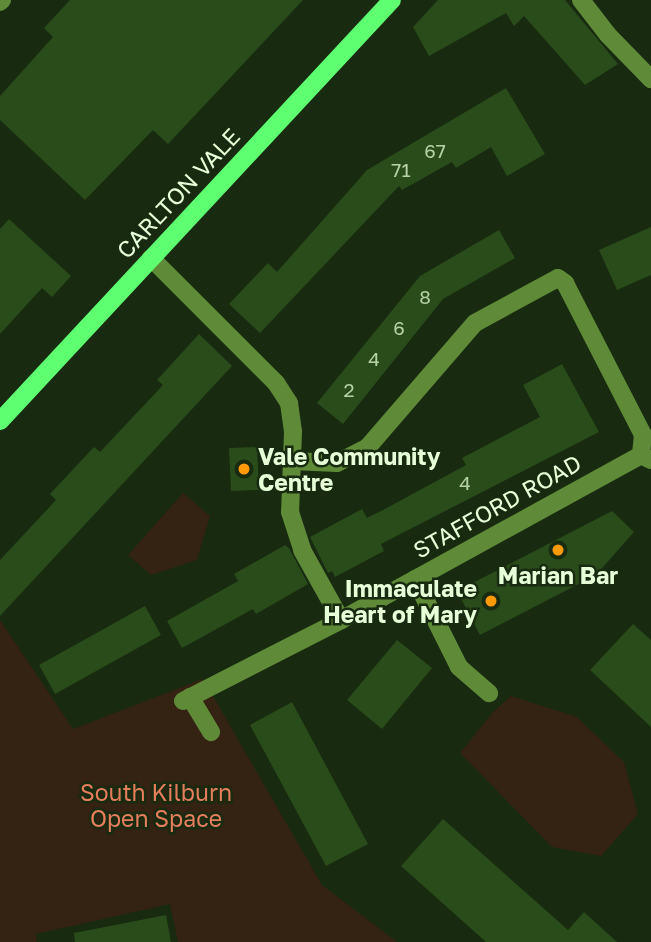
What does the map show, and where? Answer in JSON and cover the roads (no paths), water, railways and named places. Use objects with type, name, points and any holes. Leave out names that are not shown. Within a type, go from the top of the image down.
[{"type":"main road","name":"CARLTON VALE","points":[[0,421],[392,0]]},
{"type":"street","points":[[581,0],[608,35],[651,79]]},
{"type":"street","points":[[151,258],[276,383],[289,403],[293,432],[288,489],[294,532],[341,620]]},
{"type":"street","points":[[292,461],[337,463],[367,448],[475,323],[558,278],[565,283],[643,435],[646,457]]},
{"type":"street","name":"STAFFORD ROAD","points":[[211,732],[187,699],[646,457]]},
{"type":"street","points":[[415,579],[459,667],[489,693]]},
{"type":"place","name":"Vale Community Centre","points":[[244,469]]},
{"type":"place","name":"Marian Bar","points":[[558,550]]},
{"type":"place","name":"Immaculate Heart of Mary","points":[[491,601]]},
{"type":"park label","name":"South Kilburn Open Space","points":[[156,805]]}]
